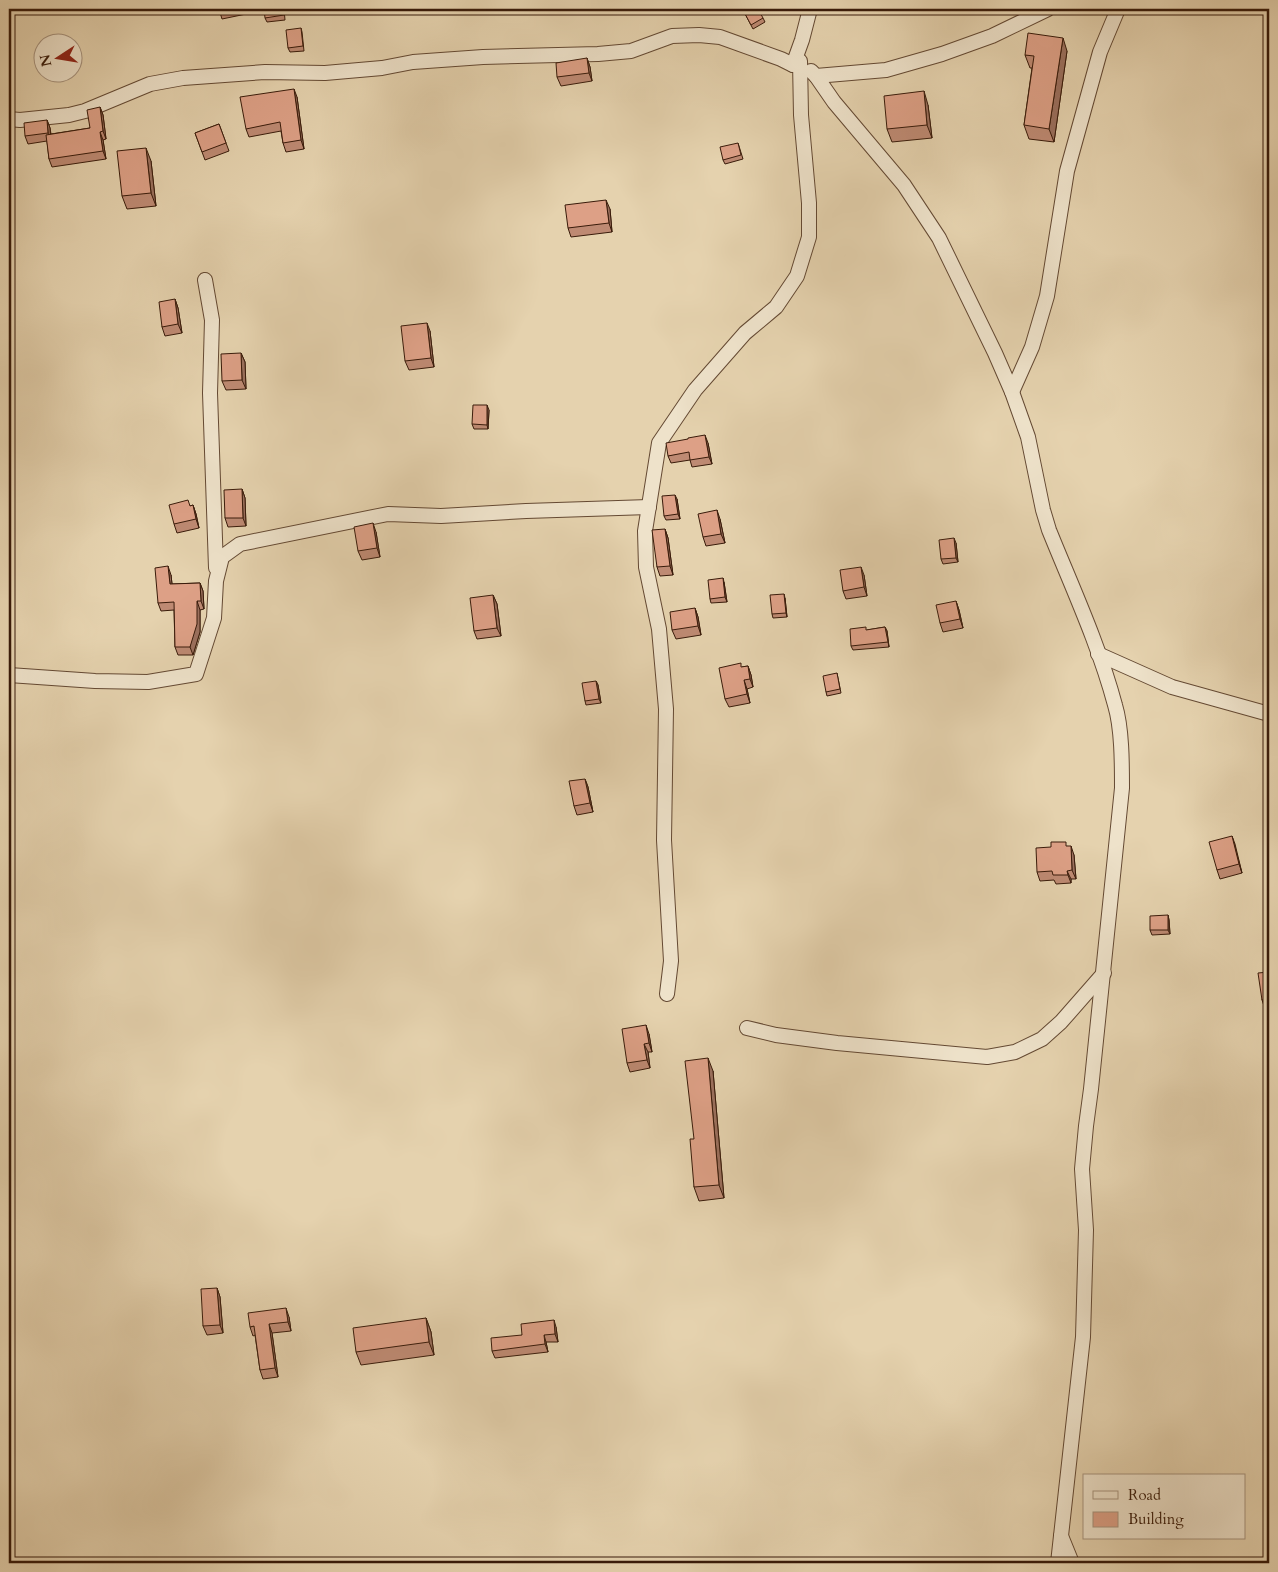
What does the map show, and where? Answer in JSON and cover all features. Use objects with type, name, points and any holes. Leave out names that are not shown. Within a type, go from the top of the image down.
[{"type":"street","points":[[667,994],[671,961],[664,840],[666,708],[659,629],[646,567],[645,531],[659,443],[695,390],[745,333],[776,307],[797,276],[809,237],[809,203],[796,63],[810,9]]},
{"type":"street","points":[[816,76],[886,70],[942,54],[992,36],[1048,9]]},
{"type":"street","points":[[1012,392],[1032,347],[1047,296],[1067,171],[1100,52],[1118,9]]},
{"type":"street","points":[[9,120],[69,115],[85,111],[150,84],[183,78],[265,72],[326,73],[382,68],[413,62],[598,54],[631,51],[672,36],[699,35],[720,37],[796,63],[816,76],[834,102],[904,184],[939,238],[1012,392],[1028,437],[1048,530],[1098,654],[1116,706],[1122,756],[1122,788],[1082,1169],[1086,1230],[1083,1337],[1058,1563]]},
{"type":"street","points":[[9,675],[95,681],[148,682],[196,674],[214,618],[216,581],[210,393],[212,320],[204,280]]},
{"type":"street","points":[[216,581],[222,557],[240,544],[388,514],[441,516],[649,507]]},
{"type":"street","points":[[1098,654],[1172,687],[1269,714]]},
{"type":"street","points":[[747,1028],[837,1043],[987,1057],[1016,1052],[1042,1039],[1061,1022],[1104,973]]},
{"type":"street","points":[[1060,1534],[1072,1563]]},
{"type":"building","points":[[264,9],[283,9],[284,15],[265,18]]},
{"type":"building","points":[[758,9],[763,18],[751,25],[743,10]]},
{"type":"building","points":[[301,28],[303,46],[288,48],[286,30]]},
{"type":"building","points":[[1028,33],[1063,38],[1049,129],[1024,125],[1034,56],[1025,55]]},
{"type":"building","points":[[587,58],[589,73],[557,77],[556,63]]},
{"type":"building","points":[[294,89],[301,140],[283,143],[280,122],[246,129],[240,97]]},
{"type":"building","points":[[924,91],[927,125],[887,129],[884,96]]},
{"type":"building","points":[[100,107],[103,131],[100,132],[103,151],[49,159],[46,135],[90,128],[87,110]]},
{"type":"building","points":[[47,120],[48,133],[25,136],[24,123]]},
{"type":"building","points":[[219,124],[226,143],[202,152],[195,133]]},
{"type":"building","points":[[738,143],[741,155],[723,160],[720,147]]},
{"type":"building","points":[[146,148],[151,193],[122,196],[117,151]]},
{"type":"building","points":[[606,200],[609,223],[568,228],[565,205]]},
{"type":"building","points":[[175,299],[178,324],[162,327],[159,302]]},
{"type":"building","points":[[427,323],[431,358],[405,361],[401,326]]},
{"type":"building","points":[[241,353],[242,380],[222,381],[221,354]]},
{"type":"building","points":[[473,405],[487,405],[487,425],[472,424]]},
{"type":"building","points":[[705,435],[709,457],[690,460],[689,452],[668,456],[666,443]]},
{"type":"building","points":[[242,489],[243,518],[225,518],[224,490]]},
{"type":"building","points":[[675,495],[678,514],[664,516],[662,496]]},
{"type":"building","points":[[188,500],[190,506],[193,505],[196,519],[174,524],[169,505]]},
{"type":"building","points":[[717,510],[721,534],[703,537],[698,514]]},
{"type":"building","points":[[373,523],[377,548],[358,551],[354,527]]},
{"type":"building","points":[[665,529],[670,566],[657,567],[652,530]]},
{"type":"building","points":[[954,538],[956,558],[941,559],[939,540]]},
{"type":"building","points":[[168,566],[170,584],[200,583],[201,601],[197,601],[197,624],[190,647],[175,647],[174,602],[158,603],[155,568]]},
{"type":"building","points":[[861,567],[864,587],[843,591],[840,570]]},
{"type":"building","points":[[723,578],[725,597],[710,599],[708,580]]},
{"type":"building","points":[[784,594],[786,613],[772,614],[770,595]]},
{"type":"building","points":[[493,595],[497,628],[474,631],[470,598]]},
{"type":"building","points":[[956,601],[960,619],[940,623],[936,605]]},
{"type":"building","points":[[695,608],[698,626],[672,630],[670,612]]},
{"type":"building","points":[[866,627],[866,630],[885,627],[888,642],[851,646],[850,629]]},
{"type":"building","points":[[741,663],[741,667],[748,666],[750,679],[744,680],[747,694],[725,699],[719,668]]},
{"type":"building","points":[[837,673],[840,689],[826,692],[823,676]]},
{"type":"building","points":[[596,681],[599,699],[585,701],[582,683]]},
{"type":"building","points":[[585,779],[590,803],[574,806],[569,781]]},
{"type":"building","points":[[1232,836],[1239,864],[1217,870],[1209,842]]},
{"type":"building","points":[[1051,842],[1066,842],[1066,846],[1071,846],[1072,870],[1067,871],[1068,875],[1053,875],[1052,871],[1037,872],[1036,848],[1051,847]]},
{"type":"building","points":[[1168,915],[1168,930],[1150,930],[1150,916]]},
{"type":"building","points":[[1269,972],[1269,999],[1262,1000],[1258,973]]},
{"type":"building","points":[[646,1025],[649,1043],[644,1044],[647,1060],[627,1063],[622,1029]]},
{"type":"building","points":[[708,1058],[719,1185],[694,1187],[690,1139],[694,1139],[685,1061]]},
{"type":"building","points":[[217,1288],[220,1325],[203,1326],[201,1289]]},
{"type":"building","points":[[286,1308],[288,1322],[269,1324],[275,1368],[260,1370],[254,1326],[250,1327],[248,1313]]},
{"type":"building","points":[[426,1318],[429,1342],[356,1352],[353,1328]]},
{"type":"building","points":[[554,1320],[555,1334],[544,1335],[545,1344],[492,1351],[491,1338],[522,1335],[521,1324]]}]
